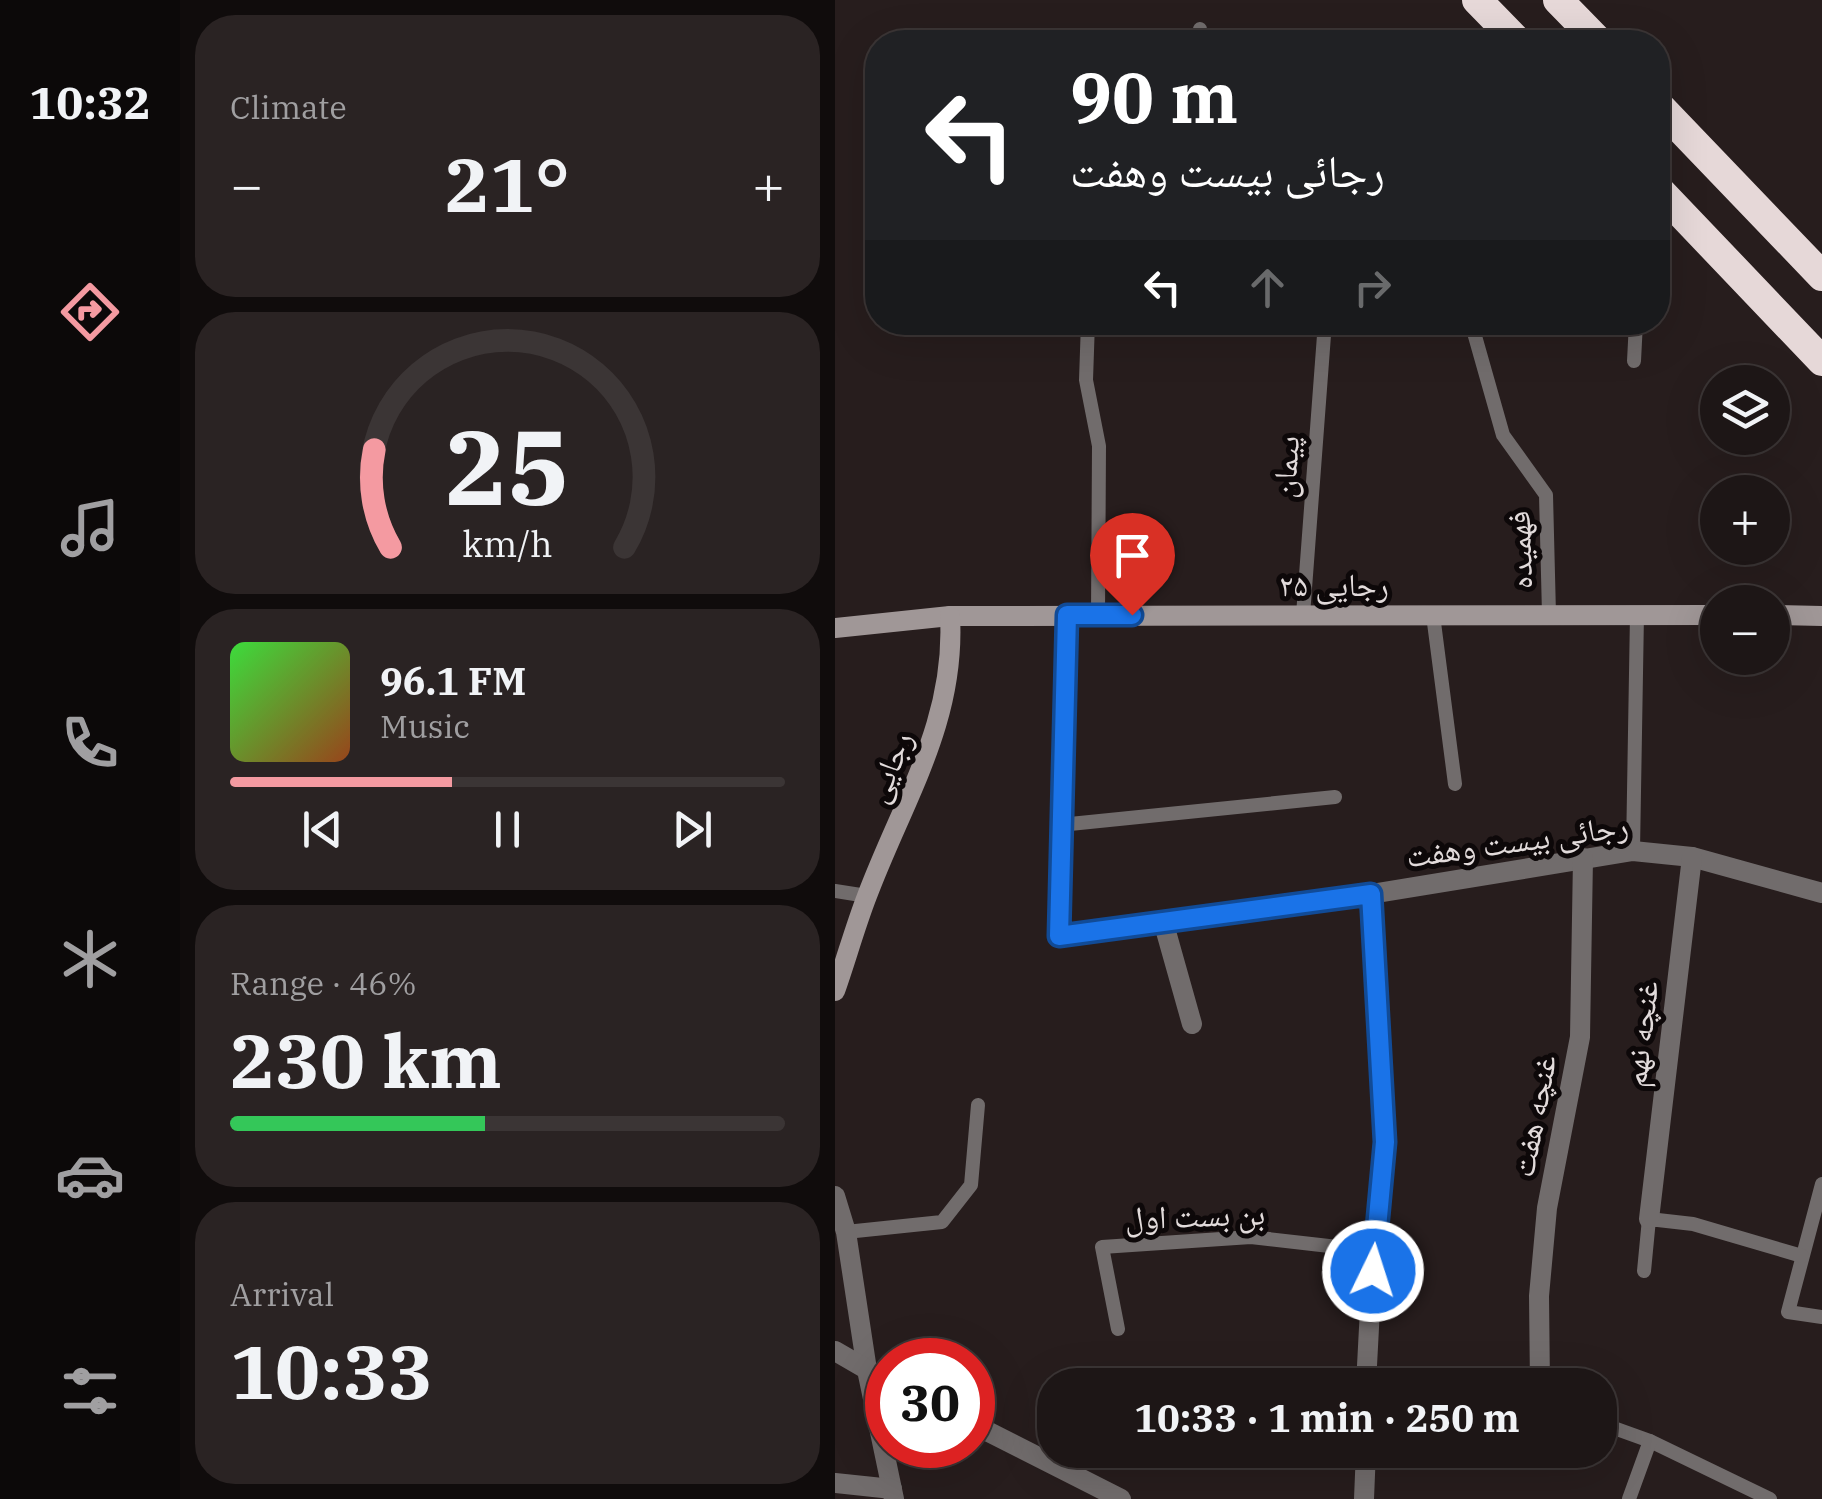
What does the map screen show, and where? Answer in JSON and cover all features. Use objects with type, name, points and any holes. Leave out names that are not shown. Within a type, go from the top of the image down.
[{"type":"highway","points":[[1477,0],[1506,30]]},
{"type":"highway","points":[[1558,0],[1587,30]]},
{"type":"highway","points":[[1670,118],[1822,276]]},
{"type":"highway","points":[[1670,202],[1822,361]]},
{"type":"street","name":"رجایی ۲۵","points":[[835,628],[951,616],[1700,615]]},
{"type":"street","points":[[1790,615],[1822,616]]},
{"type":"street","name":"رجایی","points":[[835,992],[867,896],[936,734],[953,654],[951,616]]},
{"type":"street","name":"رجائی بیست وهفت","points":[[1059,936],[1371,894],[1633,851],[1692,856],[1822,893]]},
{"type":"street","name":"غنچه نهم","points":[[1649,1219],[1692,856]]},
{"type":"street","name":"غنچه هفت","points":[[1540,1368],[1539,1296],[1547,1208],[1580,1037],[1583,858]]},
{"type":"street","points":[[1367,1368],[1373,1251],[1385,1142],[1371,894]]},
{"type":"street","points":[[1163,921],[1192,1024]]},
{"type":"street","points":[[835,1196],[846,1232],[865,1357]]},
{"type":"street","points":[[835,1351],[865,1369]]},
{"type":"street","points":[[995,1435],[1121,1499]]},
{"type":"street","points":[[835,1483],[893,1494],[888,1468]]},
{"type":"street","points":[[1364,1499],[1365,1468]]},
{"type":"lane","points":[[1088,335],[1086,380],[1099,446],[1098,615]]},
{"type":"lane","name":"پیمان","points":[[1303,615],[1324,335]]},
{"type":"lane","name":"فهمیده","points":[[1475,335],[1503,435],[1546,494],[1549,614]]},
{"type":"lane","points":[[1634,361],[1636,335]]},
{"type":"lane","points":[[1433,614],[1455,784]]},
{"type":"lane","points":[[1633,851],[1637,614]]},
{"type":"lane","name":"رجائی بیست وهفت","points":[[1059,936],[1067,615]]},
{"type":"lane","points":[[1060,825],[1335,797]]},
{"type":"lane","points":[[835,890],[867,896]]},
{"type":"lane","points":[[846,1232],[942,1222],[971,1185],[978,1106]]},
{"type":"lane","points":[[1822,1184],[1788,1312],[1822,1317]]},
{"type":"lane","points":[[1645,1271],[1649,1219],[1693,1224],[1802,1256]]},
{"type":"lane","name":"بن بست اول","points":[[1118,1328],[1102,1247],[1251,1237],[1373,1251]]},
{"type":"lane","points":[[1617,1429],[1771,1499]]},
{"type":"lane","points":[[1629,1499],[1650,1442]]},
{"type":"route","points":[[1132,615],[1067,615],[1059,936],[1371,894],[1385,1142],[1373,1271]]}]
